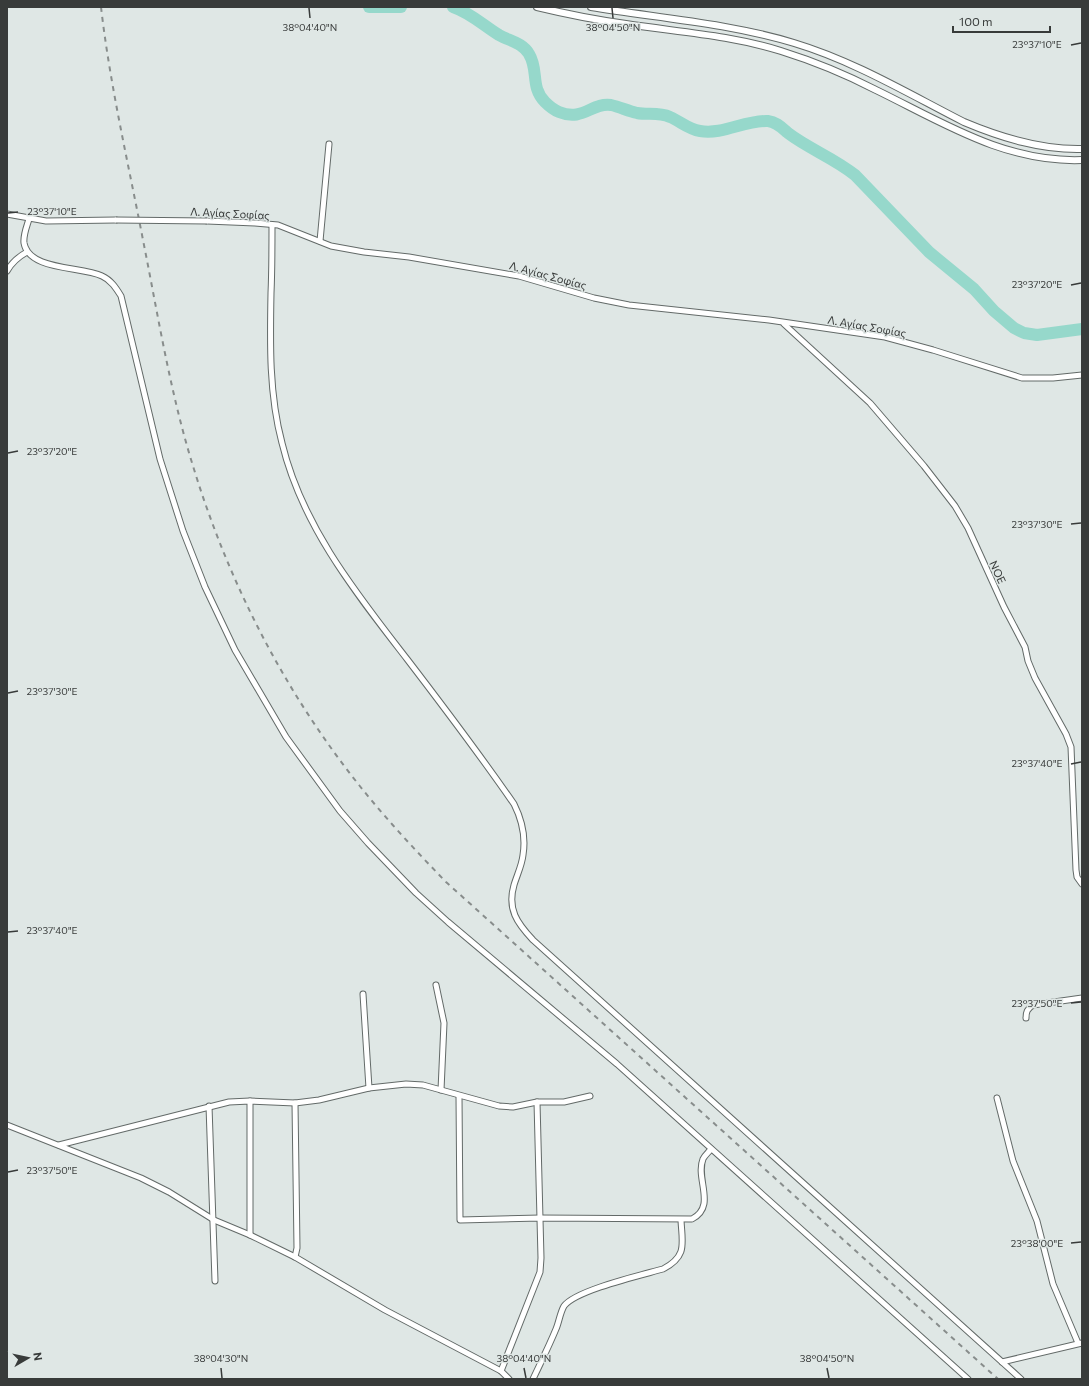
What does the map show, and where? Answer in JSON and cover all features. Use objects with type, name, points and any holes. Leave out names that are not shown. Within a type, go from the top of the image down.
[{"type":"street","points":[[537,7],[561,10],[626,24],[721,37],[779,50],[810,60],[836,71],[989,145],[1034,156],[1082,160]]},
{"type":"street","points":[[591,7],[720,26],[795,43],[855,67],[982,130],[1027,144],[1052,148],[1082,149]]},
{"type":"street","points":[[320,241],[329,144]]},
{"type":"street","name":"Λ. Αγίας Σοφίας","points":[[7,214],[46,221],[207,220],[278,225],[331,246],[364,252],[409,257],[519,276],[594,298],[629,305],[769,320],[885,338],[933,350],[1022,378],[1053,378],[1082,375]]},
{"type":"street","points":[[29,219],[24,241],[26,252],[34,260],[102,276],[113,284],[121,296],[160,459],[183,531],[205,587],[236,650],[286,737],[340,811],[368,843],[416,893],[448,922],[617,1064],[968,1379]]},
{"type":"street","points":[[272,225],[271,373],[278,423],[289,466],[301,497],[325,546],[357,594],[417,672],[514,804],[519,815],[525,841],[522,864],[512,897],[514,912],[521,927],[533,940],[1021,1379]]},
{"type":"street","points":[[7,271],[18,257],[26,252]]},
{"type":"street","name":"NOE","points":[[783,323],[870,403],[924,466],[955,506],[968,528],[1004,607],[1025,647],[1035,678],[1066,734],[1071,747],[1076,870],[1082,884]]},
{"type":"street","points":[[436,985],[444,1023],[440,1090]]},
{"type":"street","points":[[363,994],[369,1088]]},
{"type":"street","points":[[1026,1018],[1028,1008],[1032,1005],[1082,998]]},
{"type":"street","points":[[59,1145],[229,1102],[250,1101],[295,1104],[369,1088],[406,1084],[422,1085],[499,1106],[514,1107],[537,1102],[564,1102],[590,1096]]},
{"type":"street","points":[[459,1096],[460,1220],[540,1218],[692,1219],[699,1215],[703,1206],[705,1191],[702,1170],[703,1158],[711,1149]]},
{"type":"street","points":[[997,1098],[1013,1161],[1037,1221],[1053,1284],[1080,1343],[1002,1362]]},
{"type":"street","points":[[250,1101],[250,1236]]},
{"type":"street","points":[[501,1371],[540,1272],[541,1258],[537,1102]]},
{"type":"street","points":[[295,1104],[297,1248],[295,1257]]},
{"type":"street","points":[[209,1106],[215,1281]]},
{"type":"street","points":[[7,1125],[141,1178],[169,1192],[214,1220],[295,1257],[385,1310],[501,1371],[509,1379]]},
{"type":"street","points":[[533,1379],[557,1326],[562,1310],[567,1303],[578,1296],[596,1289],[663,1268],[674,1263],[681,1250],[681,1220]]},
{"type":"waterway","points":[[369,7],[401,7]]},
{"type":"waterway","points":[[453,7],[466,13],[499,35],[520,45],[526,50],[534,66],[536,84],[540,96],[553,109],[575,115],[598,106],[611,105],[637,113],[666,115],[692,129],[709,132],[759,121],[774,123],[796,139],[855,175],[929,252],[974,289],[994,311],[1014,328],[1024,333],[1037,335],[1082,329]]},
{"type":"railway","points":[[101,7],[109,65],[165,353],[193,466],[207,509],[241,593],[261,633],[306,712],[369,798],[401,835],[446,882],[998,1379]]}]
